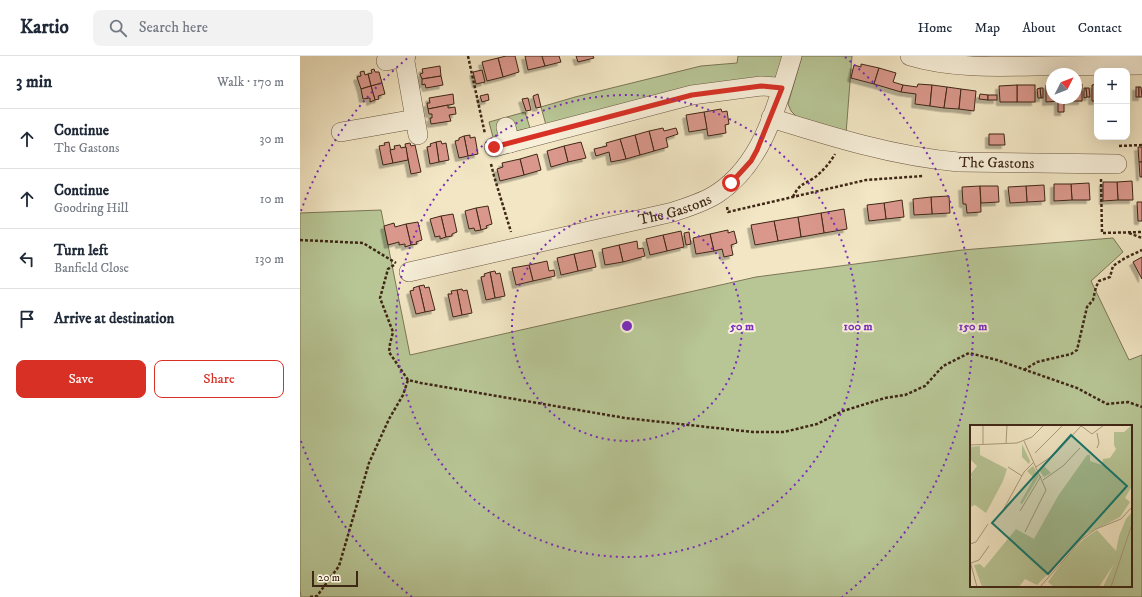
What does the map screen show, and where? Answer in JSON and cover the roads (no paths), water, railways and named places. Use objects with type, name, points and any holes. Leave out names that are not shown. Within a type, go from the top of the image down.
[{"type":"street","points":[[771,118],[792,56]]},
{"type":"street","points":[[910,56],[923,60],[966,65],[1142,65]]},
{"type":"street","points":[[341,132],[417,127],[395,58]]},
{"type":"street","points":[[503,139],[692,95],[761,86],[782,88]]},
{"type":"street","name":"The Gastons","points":[[403,268],[673,212],[706,200],[723,189],[741,173],[751,161],[771,118],[840,140],[916,157],[958,162],[1099,160]]}]
